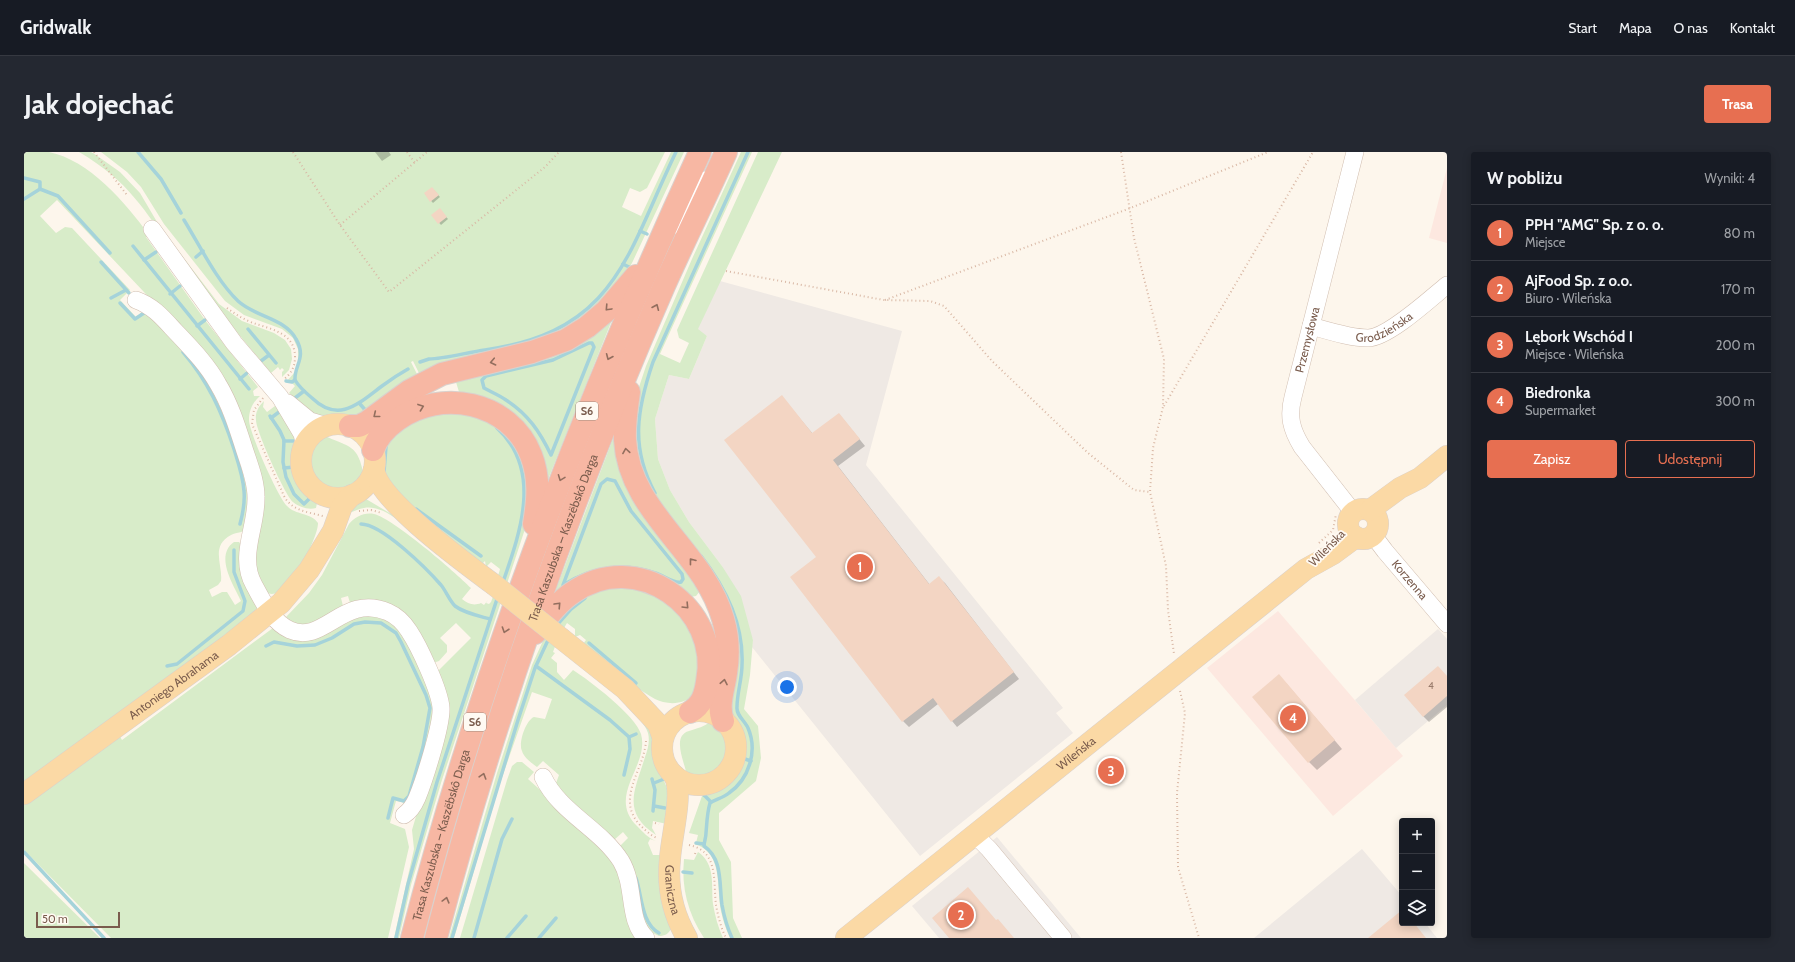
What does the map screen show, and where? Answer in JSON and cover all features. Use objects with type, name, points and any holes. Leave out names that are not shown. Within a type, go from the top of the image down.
[{"type":"highway","name":"Trasa Kaszubska – Kaszëbskô Darga","points":[[412,938],[427,880],[471,735],[528,567],[588,409],[649,264],[700,152]]},
{"type":"highway","name":"Trasa Kaszubska – Kaszëbskô Darga","points":[[436,938],[469,818],[525,646],[582,488],[667,280],[725,152]]},
{"type":"highway","points":[[350,426],[359,426],[367,422],[409,390],[442,374],[540,350],[566,340],[606,311],[649,264]]},
{"type":"highway","points":[[635,356],[624,428],[627,458],[637,486],[647,503],[697,568],[718,605],[723,619],[728,647],[726,674],[720,707],[723,720]]},
{"type":"highway","points":[[374,460],[379,437],[391,424],[405,415],[435,403],[467,403],[482,407],[500,417],[523,440],[530,453],[535,469],[538,500],[528,567]]},
{"type":"highway","points":[[525,646],[562,601],[585,585],[601,579],[617,577],[633,578],[656,585],[676,597],[688,607],[700,626],[708,649],[709,666],[706,691],[700,704],[686,714]]},
{"type":"main road","points":[[414,522],[378,483],[374,460],[366,437],[350,426],[338,424],[327,426],[317,431],[305,446],[301,457],[303,472],[310,486],[319,493],[337,498],[354,495],[367,495],[414,522],[625,689],[658,724],[654,737],[664,759],[674,775],[691,784],[706,784],[720,778],[726,773],[734,760],[736,752],[734,737],[723,720],[706,712],[668,714],[625,689]]},
{"type":"main road","name":"Wileńska","points":[[846,938],[975,835],[1175,665],[1306,569],[1333,554],[1400,488],[1420,478],[1447,456]]},
{"type":"main road","points":[[354,495],[370,480],[374,460]]},
{"type":"main road","name":"Antoniego Abrahama","points":[[313,565],[324,528],[326,511],[324,502],[319,493]]},
{"type":"main road","name":"Antoniego Abrahama","points":[[24,794],[234,641],[270,612],[296,587],[313,565],[334,531],[342,506],[354,495]]},
{"type":"main road","points":[[654,737],[686,714]]},
{"type":"main road","name":"Graniczna","points":[[674,775],[677,780],[679,792],[670,858],[670,885],[675,912],[685,937]]},
{"type":"main road","name":"Graniczna","points":[[673,841],[692,796],[706,784]]},
{"type":"street","points":[[667,280],[703,152]]},
{"type":"street","points":[[649,264],[725,152]]},
{"type":"street","name":"Przemysłowa","points":[[1355,152],[1290,408],[1291,426],[1302,447],[1363,523]]},
{"type":"street","points":[[152,229],[234,343],[281,389],[310,421],[327,426]]},
{"type":"street","name":"Grodzieńska","points":[[1311,326],[1352,336],[1369,338],[1376,337],[1394,327],[1447,285]]},
{"type":"street","points":[[136,300],[156,310],[191,348],[214,376],[227,402],[250,465],[256,488],[255,512],[248,550],[248,570],[252,582],[270,612],[283,626],[295,632],[301,632],[323,627],[342,614],[356,609],[376,609],[395,616],[410,632],[438,693],[441,710],[438,726],[417,798],[413,807],[404,816]]},
{"type":"street","points":[[281,389],[302,434],[305,446]]},
{"type":"street","name":"Korzenna","points":[[1363,523],[1446,622]]},
{"type":"street","points":[[543,777],[558,801],[609,847],[621,862],[630,886],[636,922],[639,930],[646,938]]},
{"type":"street","points":[[975,835],[1063,938]]},
{"type":"path","points":[[94,152],[127,195]]},
{"type":"path","points":[[293,152],[340,225],[389,292],[545,167],[559,152]]},
{"type":"path","points":[[407,152],[415,162]]},
{"type":"path","points":[[340,225],[427,152]]},
{"type":"path","points":[[1121,152],[1128,209],[1134,238],[1164,359],[1163,407],[1153,448],[1150,492],[1164,555],[1168,610],[1175,665],[1185,713],[1177,793],[1178,867],[1199,938]]},
{"type":"path","points":[[884,300],[1128,209],[1268,152]]},
{"type":"path","points":[[1163,407],[1313,152]]},
{"type":"path","points":[[726,272],[884,300],[930,301],[944,306],[992,361],[1088,453],[1134,490],[1150,492]]},
{"type":"path","points":[[223,304],[246,320],[280,332],[291,342],[295,351],[295,363],[281,389]]},
{"type":"path","points":[[654,737],[645,748],[630,793],[629,806],[637,821],[648,833],[702,850],[712,864],[717,911],[726,938]]},
{"type":"shaded area","points":[[1447,168],[1447,243],[1429,238]]},
{"type":"shaded area","points":[[720,281],[902,331],[866,465],[1063,708],[1056,713],[1073,733],[920,856],[752,647],[753,640],[722,566],[689,522],[670,490],[658,459],[655,419],[669,375],[689,379],[707,336],[697,330]]},
{"type":"shaded area","points":[[1278,611],[1403,756],[1333,816],[1207,668]]},
{"type":"shaded area","points":[[1438,629],[1447,639],[1447,705],[1396,748],[1355,700]]},
{"type":"shaded area","points":[[997,837],[1081,938],[939,938],[912,906]]},
{"type":"shaded area","points":[[1362,849],[1399,892],[1399,926],[1427,926],[1437,938],[1254,938]]},
{"type":"green space","points":[[24,152],[49,152],[78,164],[105,184],[140,223],[149,235],[146,237],[205,320],[258,387],[253,391],[254,396],[260,396],[253,404],[249,416],[250,427],[277,490],[290,509],[312,517],[318,523],[313,541],[294,576],[279,592],[269,594],[259,583],[254,568],[253,559],[254,540],[259,512],[260,496],[258,481],[255,467],[243,433],[227,394],[213,370],[195,346],[57,200],[40,216],[56,233],[65,227],[72,228],[130,290],[120,300],[136,317],[144,311],[152,312],[185,347],[203,369],[226,411],[240,445],[249,477],[251,491],[248,527],[225,539],[221,545],[219,556],[221,581],[218,585],[209,590],[212,597],[222,592],[227,592],[235,605],[241,601],[230,579],[226,563],[228,548],[234,542],[239,542],[243,547],[244,570],[258,601],[258,611],[111,721],[122,740],[273,628],[288,634],[304,636],[319,634],[352,617],[364,614],[382,616],[394,623],[409,642],[421,668],[431,695],[435,714],[432,735],[412,799],[406,803],[396,801],[390,823],[405,829],[409,847],[388,938],[111,938],[24,850]]},
{"type":"green space","points":[[79,152],[91,152],[96,155],[120,172],[140,193],[160,227],[219,304],[242,321],[274,333],[285,340],[291,349],[292,359],[289,370],[282,377],[282,372],[284,370],[282,368],[280,370],[278,367],[271,373],[234,329],[187,269],[134,197],[111,174]]},
{"type":"green space","points":[[101,152],[665,152],[647,188],[640,192],[630,188],[622,207],[641,216],[671,152],[684,152],[632,263],[601,305],[557,335],[420,375],[413,361],[411,362],[418,376],[367,413],[349,418],[339,416],[322,418],[309,412],[289,393],[295,386],[292,383],[286,382],[295,372],[298,364],[298,349],[293,338],[282,329],[244,315],[225,301],[164,224],[141,187],[127,172]]},
{"type":"green space","points":[[741,152],[752,152],[660,354],[680,363],[689,343],[679,338],[677,330],[758,152],[782,152],[698,329],[707,336],[689,379],[669,375],[655,419],[658,459],[670,490],[689,522],[722,566],[741,596],[753,640],[750,675],[744,709],[758,726],[761,758],[756,781],[719,813],[719,840],[731,862],[733,918],[742,938],[730,938],[721,911],[717,872],[714,863],[704,848],[694,844],[696,843],[698,835],[689,833],[702,796],[721,787],[731,780],[739,769],[743,756],[741,735],[730,713],[735,663],[651,494],[634,449],[638,390],[646,366],[692,259]]},
{"type":"green space","points":[[616,310],[545,487],[544,470],[459,392],[456,382],[458,379]]},
{"type":"green space","points":[[264,401],[263,407],[267,412],[275,406],[293,432],[295,442],[294,462],[296,476],[300,484],[317,503],[316,508],[304,508],[293,502],[278,476],[257,426],[256,414],[260,405]]},
{"type":"green space","points":[[473,413],[506,433],[527,471],[526,526],[441,783],[411,885],[399,938],[394,938],[414,849],[412,830],[443,725],[437,672],[471,638],[456,623],[440,638],[447,645],[447,652],[439,661],[433,663],[416,634],[350,603],[348,596],[341,598],[343,606],[325,619],[298,626],[286,617],[309,593],[322,575],[349,524],[363,514],[374,514],[395,525],[452,570],[471,588],[462,599],[464,601],[471,604],[481,603],[484,605],[488,600],[486,603],[489,604],[491,602],[500,578],[498,576],[500,569],[491,562],[486,567],[485,561],[482,564],[415,511],[382,471],[383,454],[389,439],[425,414]]},
{"type":"green space","points":[[617,428],[700,591],[696,596],[690,597],[662,579],[552,600]]},
{"type":"green space","points":[[323,435],[346,445],[356,452],[362,466],[364,477],[352,487],[339,491],[327,489],[317,482],[310,472],[308,460],[312,447]]},
{"type":"green space","points":[[366,499],[403,521],[408,527],[393,516],[376,508],[364,508],[348,513],[357,500]]},
{"type":"green space","points":[[636,587],[677,608],[699,649],[695,695],[684,701],[676,703],[668,703],[655,699],[634,685],[583,644],[586,640],[580,635],[575,637],[575,629],[567,623],[564,628],[562,627],[553,652],[555,653],[551,658],[557,663],[557,672],[564,680],[573,670],[622,708],[637,726],[641,734],[642,746],[640,758],[627,792],[626,803],[629,814],[637,826],[653,840],[650,839],[648,843],[653,855],[661,855],[671,929],[663,936],[659,936],[647,930],[620,846],[628,838],[623,832],[614,840],[555,786],[559,775],[543,761],[537,767],[524,756],[521,743],[528,722],[534,717],[545,719],[552,699],[532,692],[499,786],[454,938],[449,938],[497,773],[532,665],[549,630],[569,606],[597,590]]},
{"type":"green space","points":[[582,665],[648,721],[654,737],[655,759],[669,793],[667,824],[653,821],[652,828],[656,835],[638,818],[634,800],[635,790],[648,748],[648,733],[644,725],[629,707]]},
{"type":"green space","points":[[711,721],[722,730],[727,740],[729,751],[726,761],[720,770],[711,776],[700,778],[687,776],[680,750],[681,738],[689,731],[703,726]]},
{"type":"green space","points":[[517,762],[522,762],[534,772],[528,779],[587,832],[614,861],[640,938],[460,938],[507,780],[512,766]]},
{"type":"green space","points":[[698,852],[704,857],[710,869],[712,876],[713,904],[718,926],[723,938],[704,938],[698,929],[687,900],[683,869],[684,859],[694,860]]},
{"type":"green space","points":[[24,863],[100,938],[24,938]]},
{"type":"building","points":[[432,187],[439,195],[430,202],[424,193]]},
{"type":"building","points":[[440,208],[447,217],[438,224],[431,215]]},
{"type":"building","points":[[782,395],[812,433],[839,413],[860,439],[833,460],[929,584],[939,576],[1014,672],[951,722],[933,698],[902,722],[790,577],[816,557],[724,440]]},
{"type":"building","points":[[1438,666],[1447,676],[1447,696],[1423,717],[1404,695]]},
{"type":"building","points":[[1279,674],[1335,740],[1308,763],[1252,697]]},
{"type":"building","points":[[968,887],[996,920],[998,919],[1014,938],[949,938],[932,918]]},
{"type":"building","points":[[1399,912],[1399,926],[1416,926],[1426,938],[1368,938]]},
{"type":"waterway","points":[[138,152],[161,179],[181,213]]},
{"type":"waterway","points":[[420,362],[529,340],[563,326],[590,306],[611,283],[628,255],[676,152]]},
{"type":"waterway","points":[[655,493],[647,476],[639,444],[640,412],[647,379],[653,362],[748,152]]},
{"type":"waterway","points":[[24,178],[40,182],[40,189]]},
{"type":"waterway","points":[[24,199],[40,189],[58,196],[110,253]]},
{"type":"waterway","points":[[184,220],[209,263],[230,293],[245,306],[285,326],[291,332],[296,339],[300,351],[295,380],[305,392],[322,406],[340,410],[348,408],[365,399],[408,369]]},
{"type":"waterway","points":[[640,231],[647,234]]},
{"type":"waterway","points":[[133,246],[249,389]]},
{"type":"waterway","points":[[196,257],[203,251]]},
{"type":"waterway","points":[[144,260],[156,252]]},
{"type":"waterway","points":[[101,262],[129,293]]},
{"type":"waterway","points":[[623,264],[629,267]]},
{"type":"waterway","points":[[170,294],[180,286]]},
{"type":"waterway","points":[[111,298],[126,290]]},
{"type":"waterway","points":[[120,303],[135,319],[144,313],[148,313]]},
{"type":"waterway","points":[[197,326],[205,320]]},
{"type":"waterway","points":[[248,329],[276,363]]},
{"type":"waterway","points":[[589,343],[592,343],[594,347],[551,455],[538,431],[527,417],[514,405],[484,388],[482,380],[486,376],[553,360],[589,343]]},
{"type":"waterway","points":[[183,352],[200,374],[207,386],[219,410],[234,449],[244,491],[244,508],[240,524]]},
{"type":"waterway","points":[[261,361],[269,355]]},
{"type":"waterway","points":[[240,379],[247,373]]},
{"type":"waterway","points":[[286,381],[292,382],[295,380]]},
{"type":"waterway","points":[[295,398],[304,391]]},
{"type":"waterway","points":[[360,404],[367,412]]},
{"type":"waterway","points":[[271,418],[279,412]]},
{"type":"waterway","points":[[270,416],[284,440],[283,462],[286,477],[294,494],[304,504],[311,497]]},
{"type":"waterway","points":[[497,428],[511,445],[520,463],[524,482],[524,502],[521,523],[503,582]]},
{"type":"waterway","points":[[284,441],[295,441]]},
{"type":"waterway","points":[[384,472],[386,446]]},
{"type":"waterway","points":[[284,468],[294,467]]},
{"type":"waterway","points":[[607,479],[615,481],[631,511],[682,574],[683,579],[681,582],[675,582],[658,574],[643,570],[620,567],[596,570],[563,585],[601,484],[607,479]]},
{"type":"waterway","points":[[416,509],[481,556]]},
{"type":"waterway","points":[[361,524],[370,526],[380,531],[404,548],[441,585],[455,606],[467,612],[490,619]]},
{"type":"waterway","points":[[167,666],[177,664],[243,611],[245,601],[234,572],[234,550]]},
{"type":"waterway","points":[[701,556],[718,581],[732,607],[740,635],[742,665],[737,710],[747,725],[752,746],[750,764],[742,780],[727,795],[710,803],[704,844],[704,846],[710,851],[717,865],[723,909],[727,926],[732,938]]},
{"type":"waterway","points":[[396,938],[408,884],[437,782],[498,596]]},
{"type":"waterway","points":[[556,626],[571,609],[585,598]]},
{"type":"waterway","points":[[266,646],[274,642],[297,646],[315,645],[332,638],[354,624],[365,622],[381,623],[396,633],[426,695],[430,708],[423,747],[409,796],[404,801],[393,798],[388,818]]},
{"type":"waterway","points":[[452,938],[518,720],[535,668],[549,638]]},
{"type":"waterway","points":[[589,643],[636,683]]},
{"type":"waterway","points":[[536,666],[610,720],[629,737],[630,749],[624,775]]},
{"type":"waterway","points":[[629,737],[636,734]]},
{"type":"waterway","points":[[742,758],[751,761]]},
{"type":"waterway","points":[[652,779],[655,790],[653,811]]},
{"type":"waterway","points":[[654,783],[664,779]]},
{"type":"waterway","points":[[704,795],[711,802]]},
{"type":"waterway","points":[[654,806],[665,808]]},
{"type":"waterway","points":[[474,938],[502,839],[512,819]]},
{"type":"waterway","points":[[696,843],[704,844]]},
{"type":"waterway","points":[[24,852],[104,938]]},
{"type":"waterway","points":[[683,872],[692,873]]},
{"type":"waterway","points":[[636,878],[645,916],[653,928],[659,933]]},
{"type":"waterway","points":[[507,938],[526,916]]},
{"type":"waterway","points":[[539,938],[556,918]]},
{"type":"place","name":"PPH \"AMG\" Sp. z o. o.","points":[[860,567]]},
{"type":"place","name":"Biedronka","points":[[1293,718]]},
{"type":"place","name":"Lębork Wschód I","points":[[1111,771]]},
{"type":"place","name":"AjFood Sp. z o.o.","points":[[961,915]]}]
